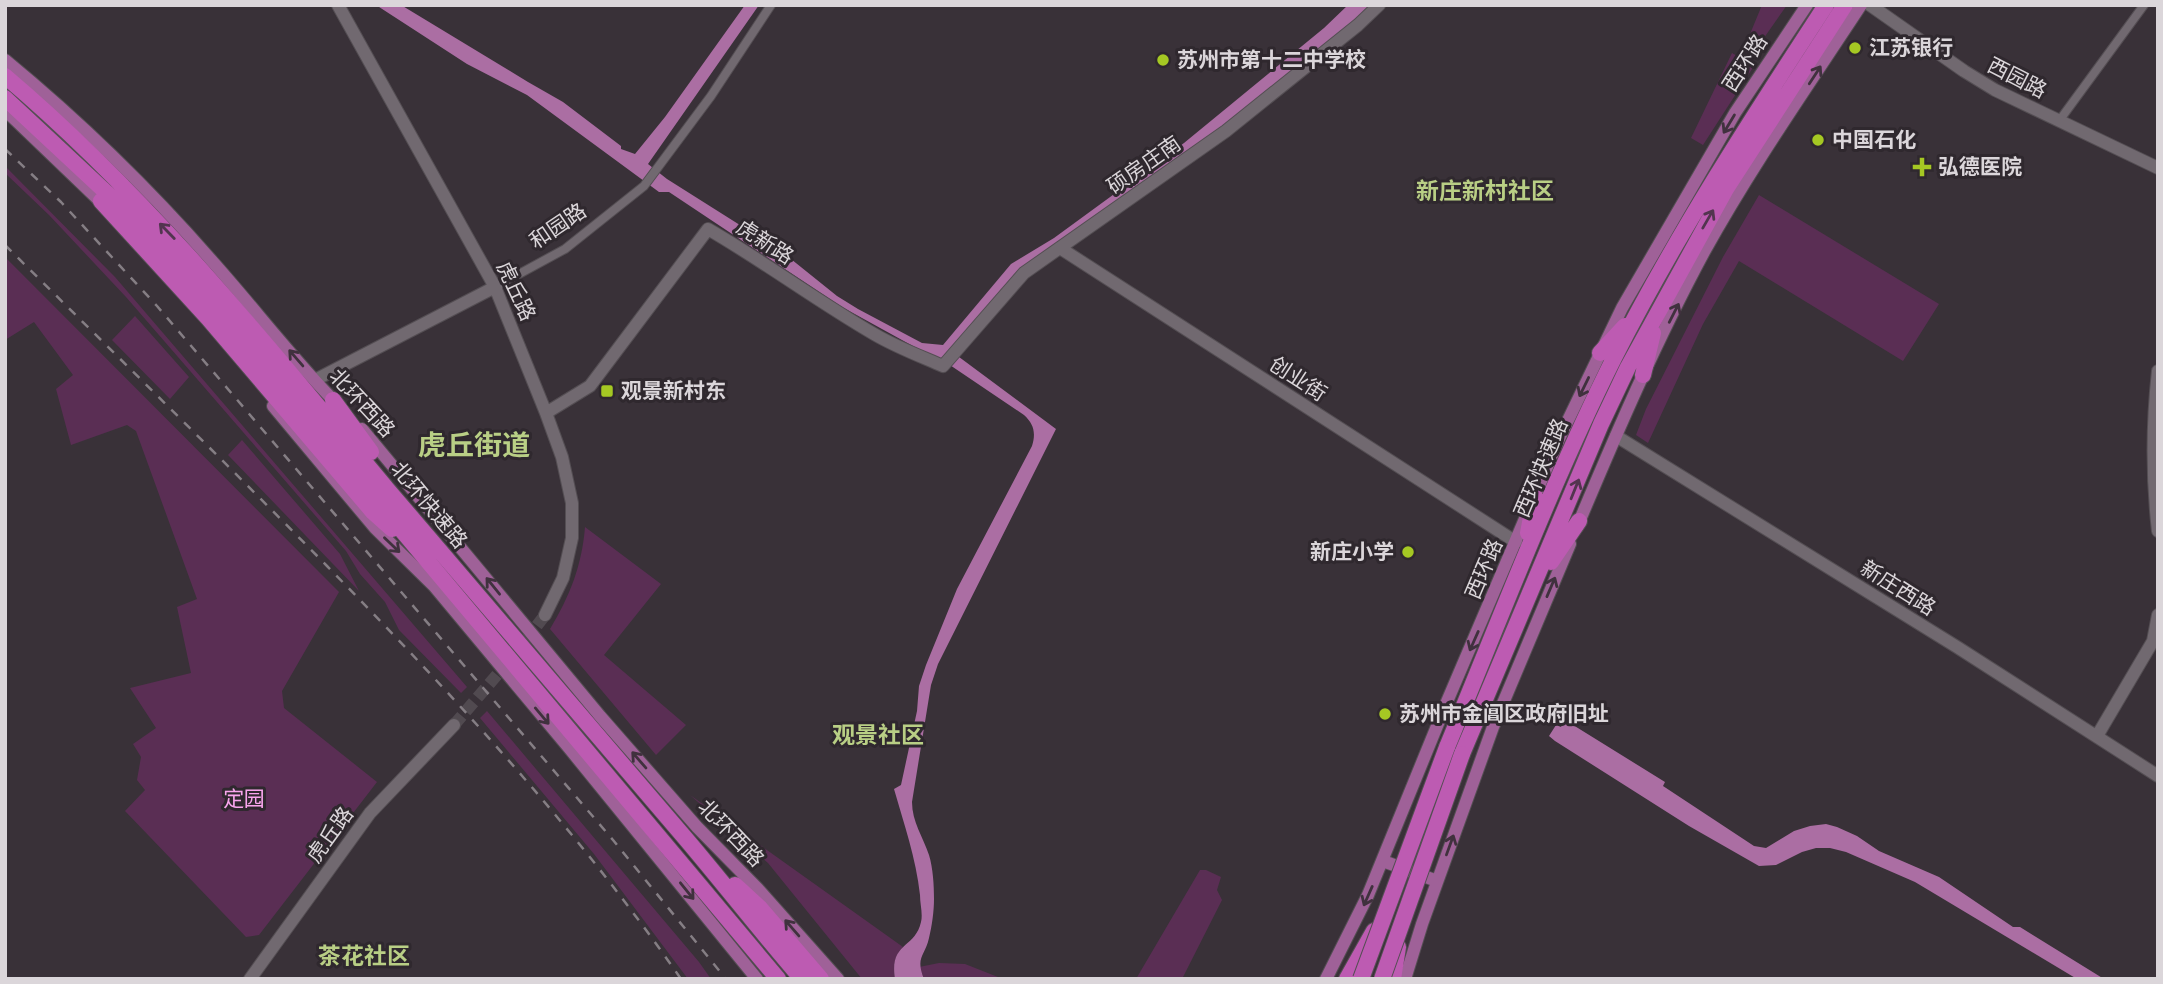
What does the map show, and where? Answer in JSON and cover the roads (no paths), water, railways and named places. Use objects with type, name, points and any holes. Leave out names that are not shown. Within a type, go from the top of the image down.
[{"type":"highway","name":"西环快速路","points":[[1361,979],[1447,747],[1587,415],[1826,5]]},
{"type":"highway","name":"西环快速路","points":[[1719,185],[1845,5]]},
{"type":"highway","name":"北环快速路","points":[[5,76],[92,156],[494,616],[688,841],[802,979]]},
{"type":"highway","name":"北环快速路","points":[[5,98],[207,287],[433,566],[778,979]]},
{"type":"highway","points":[[101,201],[208,318],[373,512],[433,566]]},
{"type":"highway","points":[[1600,354],[1650,308]]},
{"type":"highway","points":[[1643,375],[1650,308]]},
{"type":"highway","name":"西环快速路","points":[[1382,979],[1462,754],[1601,424],[1628,367],[1650,308]]},
{"type":"highway","points":[[333,400],[360,438],[451,551],[494,616]]},
{"type":"highway","points":[[1522,566],[1535,497]]},
{"type":"highway","points":[[1530,593],[1579,521]]},
{"type":"highway","points":[[688,841],[760,908],[821,979]]},
{"type":"highway","points":[[1347,979],[1384,914]]},
{"type":"highway","points":[[1391,979],[1401,923]]},
{"type":"highway","points":[[746,940],[772,979]]},
{"type":"main road","name":"西环路","points":[[1326,979],[1352,931],[1559,439],[1622,307],[1735,113],[1807,5]]},
{"type":"main road","points":[[1405,979],[1493,727],[1643,375],[1704,253],[1738,194],[1861,5]]},
{"type":"main road","name":"北环西路","points":[[5,60],[95,139],[212,260],[315,380],[367,434],[600,716],[697,827],[758,889],[838,979]]},
{"type":"main road","points":[[5,110],[101,201],[375,528],[442,596],[757,979]]},
{"type":"main road","points":[[1382,861],[1437,881]]},
{"type":"street","name":"虎丘路","points":[[338,5],[495,287],[546,413],[567,475],[573,515],[565,570],[545,615]]},
{"type":"street","name":"和园路","points":[[315,380],[565,248],[644,186],[711,96],[771,5]]},
{"type":"street","name":"硕房庄南","points":[[944,365],[1024,273],[1226,131],[1379,5]]},
{"type":"street","name":"西园路","points":[[1870,5],[1995,90],[2158,168]]},
{"type":"street","points":[[2059,121],[2144,5]]},
{"type":"street","name":"虎新路","points":[[546,413],[590,386],[708,229],[874,334],[912,354],[944,365]]},
{"type":"street","name":"创业街","points":[[1060,248],[1516,542]]},
{"type":"street","points":[[2158,371],[2153,416],[2158,531]]},
{"type":"street","name":"新庄西路","points":[[1616,436],[2158,776]]},
{"type":"street","points":[[2097,736],[2153,640],[2158,615]]},
{"type":"street","name":"虎丘路","points":[[250,979],[370,813],[454,725]]},
{"type":"tunnel","points":[[526,640],[545,615]]},
{"type":"tunnel","points":[[454,725],[508,662]]},
{"type":"railway","points":[[5,149],[61,202],[157,306],[613,840],[726,979]]},
{"type":"railway","points":[[5,245],[207,445],[421,664],[513,765],[600,869],[681,979]]},
{"type":"place","name":"江苏银行","points":[[1855,48]]},
{"type":"place","name":"苏州市第十二中学校","points":[[1163,60]]},
{"type":"place","name":"中国石化","points":[[1818,140]]},
{"type":"place","name":"弘德医院","points":[[1922,167]]},
{"type":"place","name":"观景新村东","points":[[607,391]]},
{"type":"place","name":"新庄小学","points":[[1408,552]]},
{"type":"place","name":"苏州市金阊区政府旧址","points":[[1385,714]]},
{"type":"district","name":"新庄新村社区","points":[[1485,191]]},
{"type":"district","name":"虎丘街道","points":[[474,445]]},
{"type":"district","name":"观景社区","points":[[878,735]]},
{"type":"district","name":"茶花社区","points":[[364,956]]},
{"type":"park label","name":"定园","points":[[244,799]]}]
